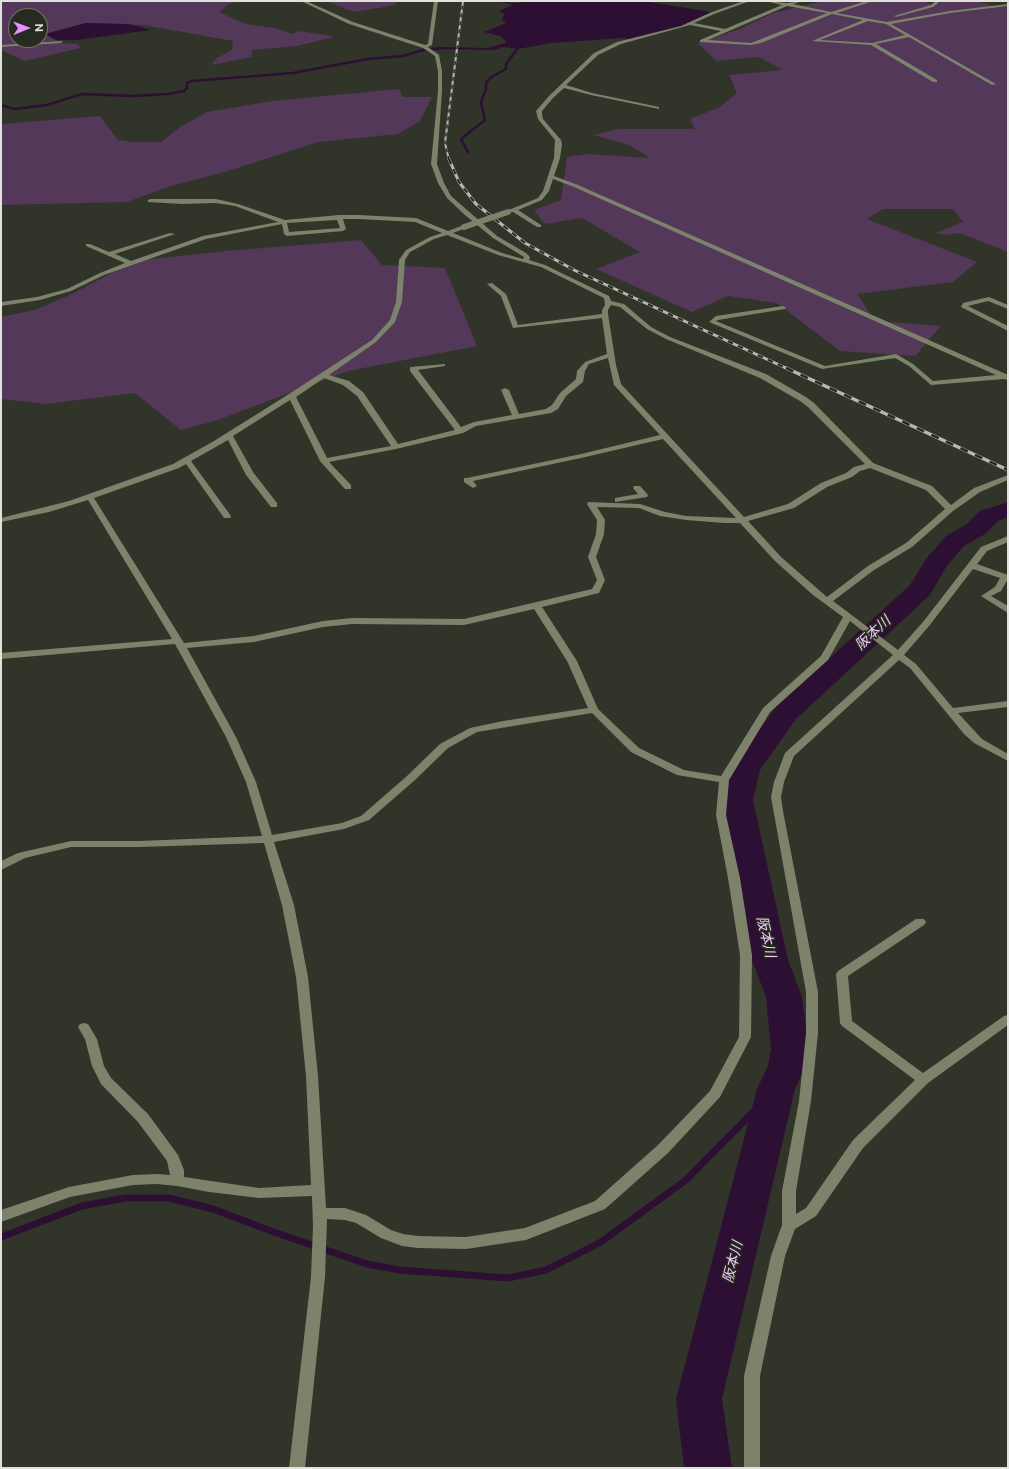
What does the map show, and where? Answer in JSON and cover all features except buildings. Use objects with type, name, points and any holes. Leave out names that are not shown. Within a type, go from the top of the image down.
[{"type":"street","points":[[303,1],[350,23],[425,47],[437,55],[440,71],[440,91],[434,164],[441,183],[449,197],[467,214],[495,237],[524,254],[527,257],[525,261]]},
{"type":"street","points":[[425,47],[430,45],[436,1]]},
{"type":"street","points":[[1,520],[46,510],[90,497],[176,466],[292,396],[374,341],[393,321],[398,310],[401,264],[405,255],[421,242],[511,211],[540,199],[546,191],[551,177],[557,158],[559,142],[539,114],[544,104],[602,50],[619,43],[690,24],[713,13],[748,1]]},
{"type":"street","points":[[767,1],[887,23],[994,84]]},
{"type":"street","points":[[801,1],[786,5],[702,41],[750,44],[831,13],[870,1]]},
{"type":"street","points":[[892,16],[932,6],[939,1]]},
{"type":"street","points":[[1004,1],[1008,2]]},
{"type":"street","points":[[887,23],[950,12],[1008,5]]},
{"type":"street","points":[[884,17],[868,19],[814,41],[872,44],[908,36]]},
{"type":"street","points":[[690,24],[725,30]]},
{"type":"street","points":[[1,46],[61,42]]},
{"type":"street","points":[[872,44],[935,81]]},
{"type":"street","points":[[563,86],[599,96],[657,108]]},
{"type":"street","points":[[551,177],[576,186],[1008,378]]},
{"type":"street","points":[[150,201],[182,202],[216,200],[236,205],[284,222]]},
{"type":"street","points":[[511,211],[539,226]]},
{"type":"street","points":[[1,304],[38,299],[68,290],[102,274],[205,237],[284,222],[339,218],[381,217],[416,220],[500,254],[543,266],[608,297],[609,302],[605,310],[605,316],[611,355],[618,385],[792,573],[913,666],[968,732],[978,741],[1008,758]]},
{"type":"street","points":[[284,222],[287,234],[343,229],[339,218]]},
{"type":"street","points":[[109,254],[172,234]]},
{"type":"street","points":[[88,245],[132,264]]},
{"type":"street","points":[[490,284],[504,294],[515,327],[605,316]]},
{"type":"street","points":[[1008,307],[990,299],[965,304],[964,307],[1008,329]]},
{"type":"street","points":[[609,302],[622,305],[649,328],[668,338],[763,376],[804,399],[870,465],[929,488],[950,509]]},
{"type":"street","points":[[784,308],[716,318],[712,322],[824,368],[896,356],[907,364],[911,365],[931,384],[1008,378]]},
{"type":"street","points":[[324,461],[396,447],[460,431],[474,424],[548,411],[555,406],[563,395],[580,380],[581,371],[587,364],[598,358],[611,355]]},
{"type":"street","points":[[443,365],[413,369],[460,431]]},
{"type":"street","points":[[323,375],[346,383],[360,394],[396,447]]},
{"type":"street","points":[[505,390],[516,416]]},
{"type":"street","points":[[292,396],[324,461],[348,488]]},
{"type":"street","points":[[229,435],[249,473],[274,505]]},
{"type":"street","points":[[473,486],[467,480],[581,456],[665,436]]},
{"type":"street","points":[[187,460],[227,516]]},
{"type":"street","points":[[1,656],[254,639],[323,624],[352,621],[464,622],[482,619],[596,592],[601,580],[592,557],[600,534],[601,520],[591,504],[640,506],[663,514],[686,518],[724,521],[744,520],[791,506],[824,486],[849,475],[857,469],[870,465]]},
{"type":"street","points":[[827,601],[871,568],[909,545],[950,509],[977,490],[1008,477]]},
{"type":"street","points":[[611,504],[616,501],[644,495],[637,488]]},
{"type":"street","points":[[90,497],[179,643],[207,691],[231,737],[251,782],[270,839],[288,905],[302,977],[312,1076],[320,1220],[318,1277],[297,1468]]},
{"type":"street","points":[[752,1468],[752,1376],[778,1256],[789,1225],[789,1191],[805,1101],[812,1033],[812,992],[778,811],[776,797],[779,782],[789,755],[926,624],[970,565],[984,549],[1008,539]]},
{"type":"street","points":[[970,565],[1005,577],[998,589],[985,596],[1008,610]]},
{"type":"street","points":[[537,606],[572,661],[594,710],[635,750],[681,772],[724,780]]},
{"type":"street","points":[[320,1220],[345,1214],[361,1219],[386,1234],[402,1240],[418,1242],[466,1243],[526,1234],[600,1205],[663,1149],[715,1094],[745,1037],[746,955],[734,878],[721,815],[724,780],[766,710],[825,658],[848,616]]},
{"type":"street","points":[[951,711],[1008,704]]},
{"type":"street","points":[[1,866],[22,855],[71,844],[139,844],[270,839],[344,826],[365,818],[411,778],[444,746],[474,730],[594,710]]},
{"type":"street","points":[[920,922],[842,974],[846,1023],[924,1080]]},
{"type":"street","points":[[789,1225],[811,1212],[858,1144],[924,1080],[1008,1019]]},
{"type":"street","points":[[84,1027],[91,1038],[98,1066],[106,1081],[143,1118],[174,1159],[177,1181]]},
{"type":"street","points":[[1,1216],[69,1192],[105,1184],[133,1180],[157,1179],[177,1181],[209,1187],[259,1193],[319,1190]]},
{"type":"shaded area","points":[[1,1],[239,1],[229,4],[219,12],[246,24],[274,28],[293,34],[299,31],[333,36],[296,46],[252,50],[252,57],[211,65],[217,58],[232,50],[233,41],[144,25],[86,23],[48,33],[48,8],[8,8],[8,48],[48,48],[48,35],[60,43],[77,44],[81,48],[25,61],[1,50]]},
{"type":"shaded area","points":[[326,1],[397,1],[395,5],[354,12]]},
{"type":"shaded area","points":[[527,1],[643,1],[711,12],[682,26],[629,39],[623,38],[551,43],[518,49],[503,47],[495,50],[439,49],[438,47],[488,48],[505,43],[506,41],[500,36],[484,32],[506,23],[502,20],[504,14],[499,11],[513,5],[502,2],[518,3]]},
{"type":"shaded area","points":[[823,1],[925,1],[930,4],[940,4],[943,1],[975,1],[998,7],[1008,7],[1008,252],[960,233],[944,235],[936,233],[963,222],[953,209],[883,209],[867,219],[977,262],[953,282],[857,294],[875,321],[941,326],[915,356],[840,351],[777,303],[728,296],[692,312],[596,269],[640,252],[582,218],[545,224],[534,210],[561,200],[567,157],[587,154],[650,158],[629,145],[593,135],[619,129],[695,129],[690,119],[720,107],[737,93],[729,75],[783,70],[759,57],[716,61],[698,43],[740,29],[773,13]]},
{"type":"shaded area","points":[[86,23],[128,24],[151,30],[76,40],[56,40],[48,36],[48,33]]},
{"type":"shaded area","points":[[399,89],[403,97],[432,97],[420,121],[398,134],[318,142],[228,171],[171,186],[127,202],[1,205],[1,124],[100,116],[118,140],[131,142],[161,142],[180,127],[207,112],[272,101]]},
{"type":"shaded area","points":[[361,240],[382,265],[445,268],[477,346],[348,371],[215,421],[181,430],[135,393],[45,404],[1,399],[1,317],[35,310],[72,294],[134,261],[226,251]]},
{"type":"waterway","points":[[468,152],[461,139],[485,120],[481,102],[486,89],[486,82],[493,76],[506,69],[506,64],[521,44]]},
{"type":"waterway","points":[[1,105],[14,109],[47,105],[82,94],[133,96],[168,94],[184,91],[187,88],[187,83],[192,81],[293,73],[368,59],[403,56],[423,50],[445,48]]},
{"type":"waterway","name":"阪本川","points":[[708,1468],[699,1399],[776,1089],[787,1066],[790,1049],[784,997],[770,960],[737,800],[745,770],[786,713],[921,589],[935,564],[955,541],[976,529],[989,516],[1008,509]]},
{"type":"waterway","points":[[1,1237],[82,1206],[126,1198],[169,1198],[213,1209],[271,1231],[367,1264],[400,1270],[508,1278],[546,1270],[601,1242],[686,1180],[776,1089]]},
{"type":"railway","points":[[449,160],[445,143],[463,1]]},
{"type":"railway","points":[[449,159],[459,182],[476,204],[525,243],[574,270],[788,369]]},
{"type":"railway","points":[[786,368],[1008,470]]}]
